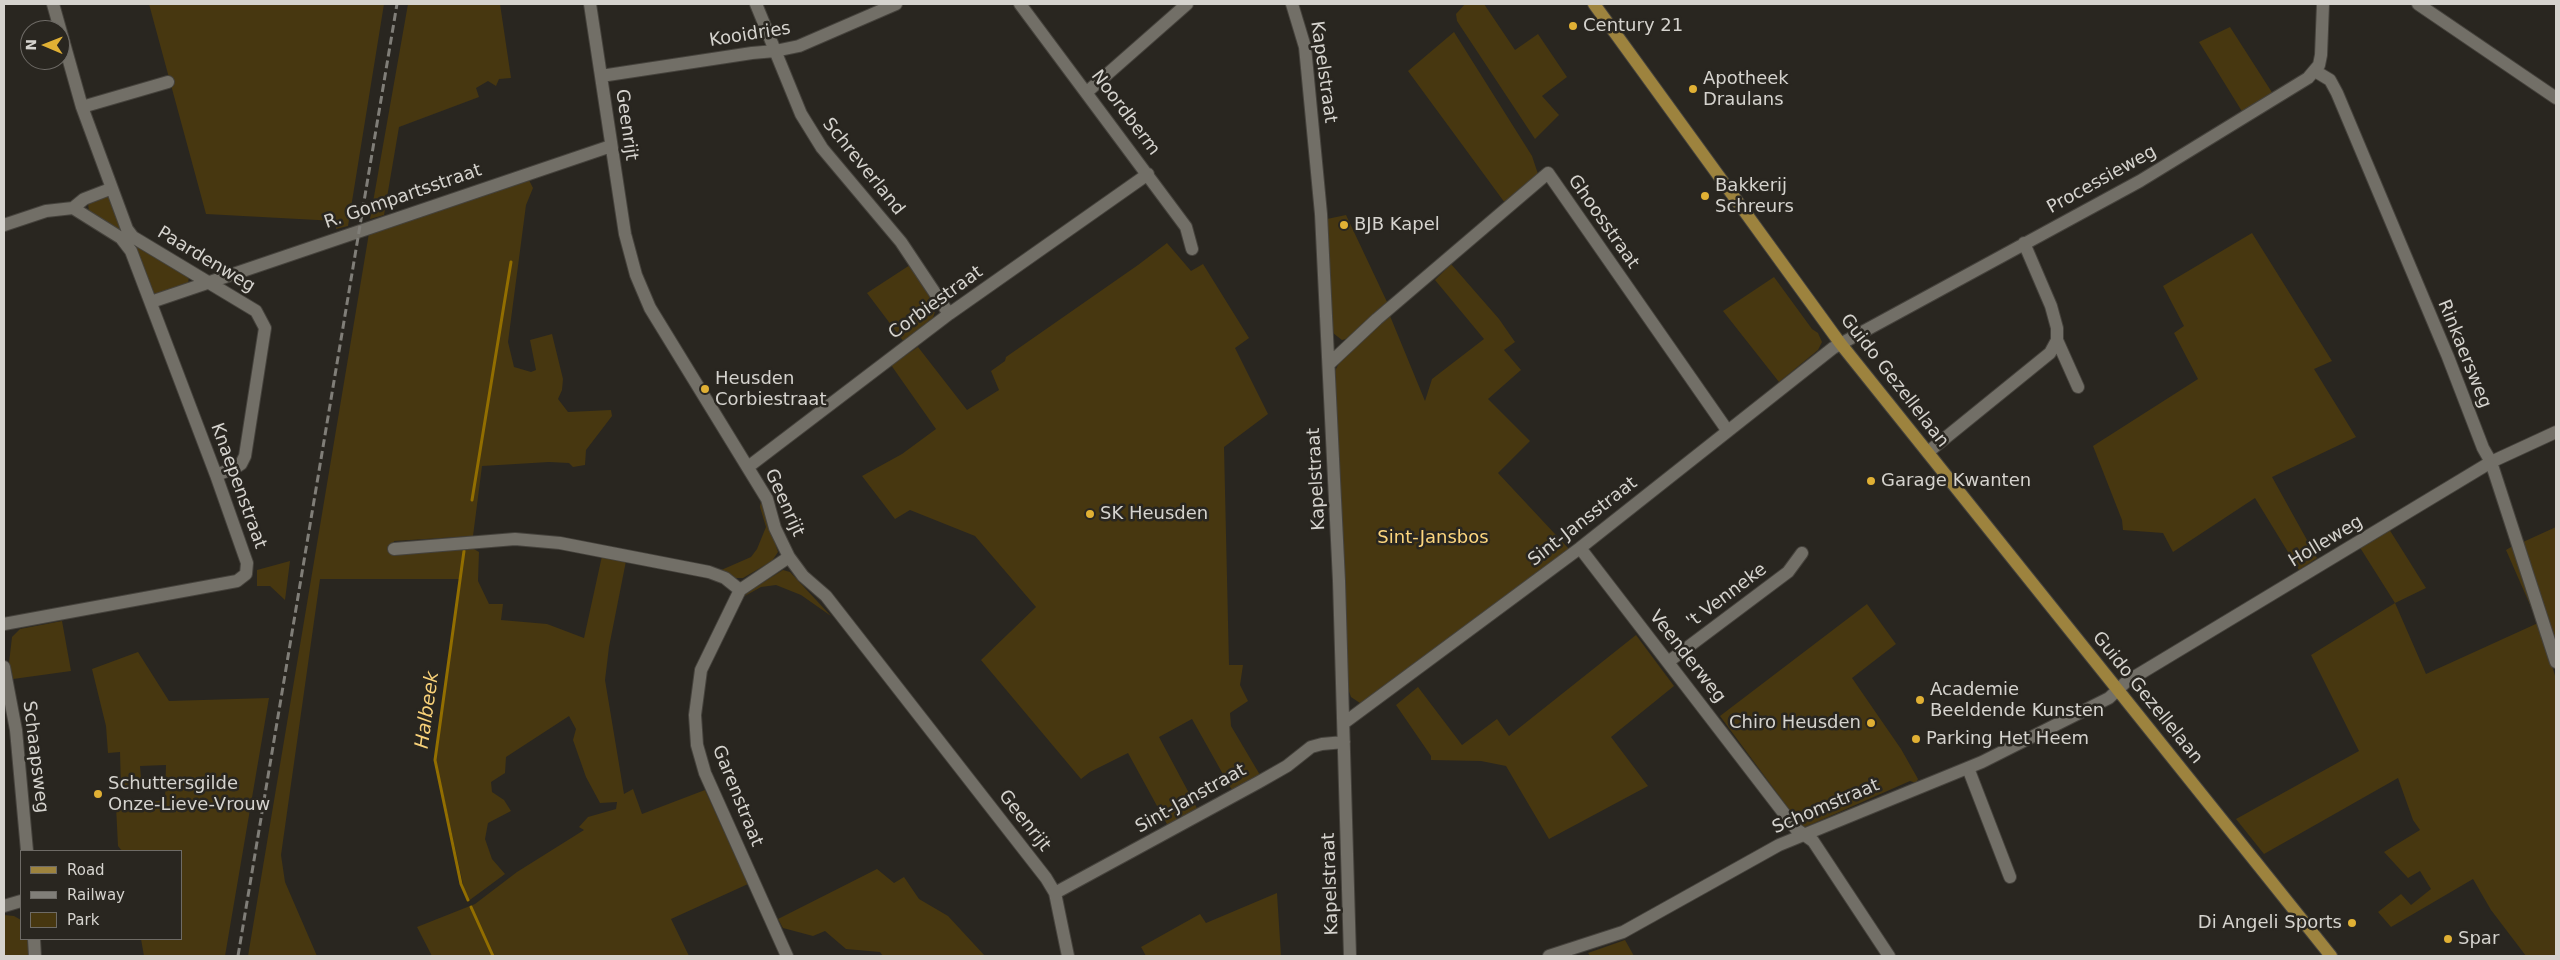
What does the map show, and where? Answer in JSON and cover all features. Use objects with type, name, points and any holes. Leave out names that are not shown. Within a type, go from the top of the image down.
[{"type":"main road","name":"Guido Gezellelaan","points":[[1594,4],[1840,343],[2328,955]]},
{"type":"street","name":"Knaepenstraat","points":[[4,624],[237,581],[246,574],[247,563],[216,474],[131,251],[127,229],[110,188],[82,107],[53,4]]},
{"type":"street","name":"Geenrijt","points":[[590,4],[625,234],[636,275],[650,308],[766,498],[775,528],[789,557],[803,576],[826,596],[1046,878],[1055,893],[1068,956]]},
{"type":"street","name":"Schreverland","points":[[756,4],[800,114],[822,148],[901,242],[949,314]]},
{"type":"street","name":"Kooidries","points":[[601,76],[752,53],[775,52],[799,46],[896,4]]},
{"type":"street","name":"Noordberm","points":[[1020,4],[1186,227],[1192,249]]},
{"type":"street","points":[[1087,92],[1187,4]]},
{"type":"street","name":"Kapelstraat","points":[[1292,4],[1306,47],[1321,214],[1344,724],[1350,956]]},
{"type":"street","points":[[2315,71],[2320,55],[2322,4]]},
{"type":"street","points":[[2418,4],[2556,98]]},
{"type":"street","name":"Processieweg","points":[[1840,343],[2140,181],[2308,78],[2315,71]]},
{"type":"street","name":"Rinkaersweg","points":[[2315,71],[2330,80],[2337,93],[2448,357],[2483,448],[2491,462],[2556,662]]},
{"type":"street","points":[[82,107],[168,82]]},
{"type":"street","name":"R. Gompartsstraat","points":[[151,302],[611,146]]},
{"type":"street","name":"Ghoosstraat","points":[[1329,364],[1377,319],[1548,173],[1726,430]]},
{"type":"street","name":"Corbiestraat","points":[[748,467],[949,314],[1148,174]]},
{"type":"street","points":[[4,225],[46,211],[73,208],[84,199],[110,188]]},
{"type":"street","name":"Paardenweg","points":[[73,208],[256,311],[265,328],[245,456],[241,464],[235,468],[216,474]]},
{"type":"street","points":[[2024,243],[2051,306],[2057,328],[2057,340],[2078,387]]},
{"type":"street","points":[[1928,452],[2050,353],[2057,340]]},
{"type":"street","name":"Sint-Jansstraat","points":[[1344,724],[1580,548],[1726,430],[1840,343]]},
{"type":"street","name":"Holleweg","points":[[2118,690],[2126,682],[2491,462],[2556,432]]},
{"type":"street","points":[[394,549],[515,539],[560,543],[709,572],[725,578],[740,590],[789,557]]},
{"type":"street","name":"Veenderweg","points":[[1580,548],[1796,829],[1813,841],[1889,956]]},
{"type":"street","name":"'t Venneke","points":[[1668,662],[1788,572],[1802,553]]},
{"type":"street","name":"Garenstraat","points":[[740,590],[701,670],[695,715],[697,745],[705,773],[787,956]]},
{"type":"street","name":"Schaapsweg","points":[[4,667],[16,730],[27,850]]},
{"type":"street","name":"Schomstraat","points":[[1549,956],[1623,932],[1745,863],[1804,834],[1968,768],[2109,698],[2118,690]]},
{"type":"street","name":"Sint-Janstraat","points":[[1055,893],[1259,782],[1287,766],[1311,747],[1344,742]]},
{"type":"street","points":[[1968,768],[2010,877]]},
{"type":"street","points":[[4,906],[20,901]]},
{"type":"street","points":[[34,940],[35,956]]},
{"type":"green space","points":[[149,4],[384,4],[348,226],[336,229],[336,221],[206,214]]},
{"type":"green space","points":[[408,4],[500,4],[511,78],[499,79],[496,86],[488,81],[476,88],[479,97],[399,127],[384,215],[370,219]]},
{"type":"green space","points":[[1465,4],[1484,4],[1515,50],[1538,34],[1567,77],[1542,96],[1559,115],[1535,139],[1457,21],[1456,14]]},
{"type":"green space","points":[[2230,27],[2273,94],[2243,113],[2199,42]]},
{"type":"green space","points":[[1454,32],[1532,156],[1538,174],[1505,203],[1408,71]]},
{"type":"green space","points":[[528,178],[533,188],[526,205],[508,342],[514,367],[531,372],[536,370],[530,340],[552,334],[563,379],[562,390],[558,399],[568,412],[611,410],[612,416],[586,450],[585,465],[573,467],[569,463],[549,462],[482,466],[473,536],[394,541],[393,552],[472,548],[479,552],[478,581],[489,604],[503,604],[501,620],[547,624],[584,638],[602,556],[626,561],[609,647],[605,680],[624,794],[633,789],[642,814],[705,790],[748,884],[671,919],[689,956],[432,956],[417,927],[475,904],[517,872],[584,830],[579,827],[588,817],[616,809],[617,802],[600,803],[586,777],[573,740],[576,729],[569,716],[506,757],[505,773],[491,782],[492,792],[504,800],[511,811],[488,823],[485,839],[492,859],[505,874],[467,902],[435,757],[461,579],[320,579],[281,855],[285,882],[317,956],[248,956],[369,233]]},
{"type":"green space","points":[[104,196],[110,197],[123,226],[189,275],[188,285],[158,296],[152,293],[143,269],[89,212],[88,203]]},
{"type":"green space","points":[[1346,215],[1388,304],[1349,338],[1342,340],[1333,333],[1327,219]]},
{"type":"green space","points":[[2252,233],[2332,361],[2314,369],[2356,437],[2272,477],[2317,558],[2299,570],[2255,498],[2173,552],[2163,533],[2123,530],[2122,520],[2093,446],[2198,379],[2174,333],[2184,326],[2163,286]]},
{"type":"green space","name":"SK Heusden","points":[[1167,243],[1191,271],[1203,264],[1249,338],[1235,348],[1268,414],[1224,447],[1229,665],[1243,665],[1240,685],[1248,701],[1230,713],[1231,726],[1260,775],[1233,792],[1192,719],[1159,737],[1198,810],[1168,826],[1128,753],[1090,772],[1081,779],[981,660],[1036,607],[975,536],[910,510],[895,519],[862,476],[902,454],[936,429],[891,365],[918,347],[967,410],[999,390],[991,371],[1005,361],[1006,357]]},
{"type":"green space","name":"Sint-Jansbos","points":[[1451,264],[1499,319],[1515,342],[1504,350],[1521,370],[1488,399],[1530,441],[1498,473],[1569,549],[1366,701],[1360,703],[1351,697],[1347,686],[1335,371],[1340,361],[1390,316],[1425,401],[1432,379],[1484,339],[1435,280]]},
{"type":"green space","points":[[910,265],[936,308],[933,318],[904,342],[867,293]]},
{"type":"green space","points":[[1774,277],[1812,329],[1818,333],[1822,342],[1818,350],[1779,382],[1723,311]]},
{"type":"green space","points":[[761,501],[778,552],[772,561],[743,578],[734,578],[719,571],[751,557],[757,549],[766,527],[760,507]]},
{"type":"green space","points":[[2556,527],[2556,649],[2523,542]]},
{"type":"green space","points":[[2389,529],[2426,588],[2395,603],[2359,546]]},
{"type":"green space","points":[[2516,544],[2556,679],[2556,956],[2526,956],[2491,910],[2473,879],[2391,927],[2378,912],[2401,894],[2411,905],[2431,889],[2420,871],[2408,878],[2384,852],[2420,830],[2413,820],[2398,778],[2264,854],[2236,819],[2359,751],[2311,655],[2395,603],[2426,674],[2538,623],[2506,550]]},
{"type":"green space","points":[[290,561],[285,600],[270,586],[257,586],[257,570]]},
{"type":"green space","points":[[783,570],[790,572],[831,616],[801,595],[776,585],[761,587],[743,597]]},
{"type":"green space","points":[[1867,604],[1896,644],[1852,678],[1901,749],[1918,779],[1916,783],[1910,781],[1803,828],[1720,716]]},
{"type":"green space","points":[[62,621],[71,671],[13,679],[9,663],[12,637],[20,629]]},
{"type":"green space","points":[[1636,635],[1674,686],[1611,737],[1648,786],[1549,839],[1506,766],[1481,761],[1431,760],[1431,756],[1396,705],[1418,687],[1462,745],[1497,719],[1509,736]]},
{"type":"green space","points":[[138,652],[169,701],[269,698],[225,956],[144,956],[141,940],[182,940],[182,850],[121,850],[118,846],[116,806],[165,800],[166,765],[140,766],[142,788],[121,788],[120,752],[108,753],[106,726],[92,669]]},
{"type":"green space","points":[[877,869],[894,883],[904,877],[919,899],[948,916],[985,956],[883,956],[880,952],[846,949],[825,931],[813,936],[783,928],[778,919]]},
{"type":"green space","points":[[1277,893],[1281,956],[1146,956],[1141,947],[1200,914],[1206,923]]},
{"type":"green space","points":[[4,915],[14,916],[20,919],[20,940],[28,940],[29,956],[4,956]]},
{"type":"green space","points":[[1625,940],[1634,956],[1590,956],[1588,953]]},
{"type":"waterway","name":"Halbeek","points":[[472,500],[511,262]]},
{"type":"waterway","name":"Halbeek","points":[[464,551],[435,760],[461,884],[468,900]]},
{"type":"waterway","name":"Halbeek","points":[[471,907],[493,956]]},
{"type":"railway","points":[[238,956],[397,4]]},
{"type":"place","name":"Century 21","points":[[1573,26]]},
{"type":"place","name":"Apotheek Draulans","points":[[1693,89]]},
{"type":"place","name":"Bakkerij Schreurs","points":[[1705,196]]},
{"type":"place","name":"BJB Kapel","points":[[1344,225]]},
{"type":"place","name":"Heusden Corbiestraat","points":[[705,389]]},
{"type":"place","name":"Garage Kwanten","points":[[1871,481]]},
{"type":"place","name":"SK Heusden","points":[[1090,514]]},
{"type":"place","name":"Academie Beeldende Kunsten","points":[[1920,700]]},
{"type":"place","name":"Chiro Heusden","points":[[1871,723]]},
{"type":"place","name":"Parking Het Heem","points":[[1916,739]]},
{"type":"place","name":"Schuttersgilde Onze-Lieve-Vrouw","points":[[98,794]]},
{"type":"place","name":"Di Angeli Sports","points":[[2352,923]]},
{"type":"place","name":"Spar","points":[[2448,939]]}]
